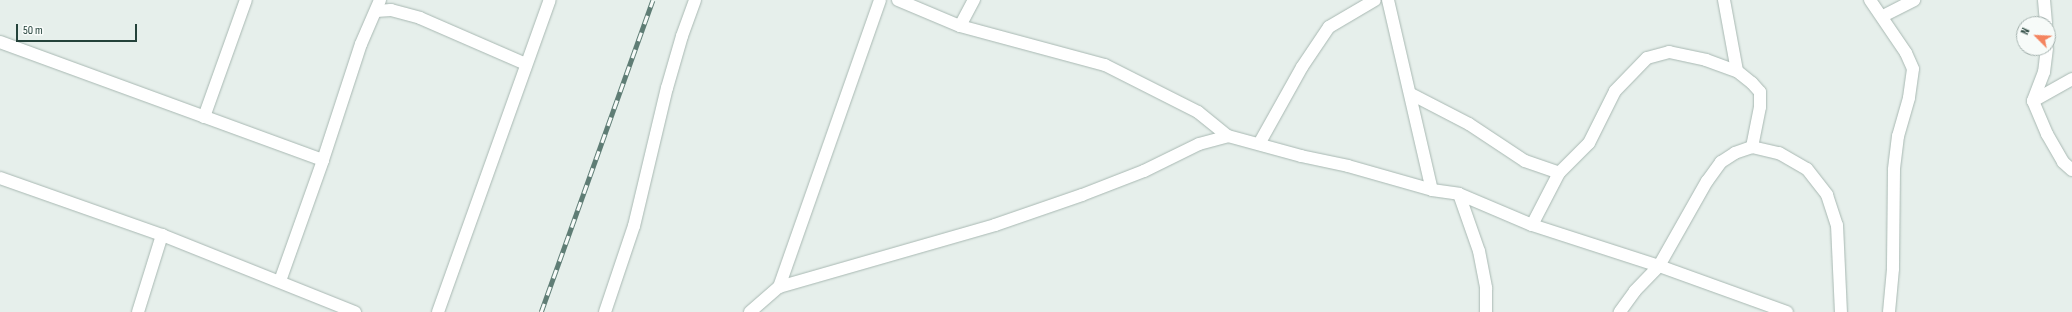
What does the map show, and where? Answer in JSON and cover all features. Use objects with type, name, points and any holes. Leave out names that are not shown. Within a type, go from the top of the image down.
[{"type":"street","points":[[204,117],[246,0]]},
{"type":"street","points":[[438,312],[550,0]]},
{"type":"street","points":[[605,312],[634,226],[667,88],[682,36],[695,0]]},
{"type":"street","points":[[778,287],[880,0]]},
{"type":"street","points":[[898,0],[960,26],[1105,65],[1198,112],[1228,136],[1432,190],[1459,194],[1532,225],[1659,266],[1787,312]]},
{"type":"street","points":[[960,26],[974,0]]},
{"type":"street","points":[[1259,144],[1302,67],[1329,27],[1375,0]]},
{"type":"street","points":[[1388,0],[1432,190]]},
{"type":"street","points":[[1724,0],[1737,71]]},
{"type":"street","points":[[1870,0],[1883,16],[1906,53],[1913,69],[1909,98],[1898,136],[1894,170],[1893,269],[1889,312]]},
{"type":"street","points":[[1883,16],[1914,0]]},
{"type":"street","points":[[2044,0],[2045,16]]},
{"type":"street","points":[[280,281],[323,160],[361,44],[378,6],[420,18],[526,64]]},
{"type":"street","points":[[0,42],[323,160]]},
{"type":"street","points":[[1532,225],[1559,173],[1589,143],[1615,91],[1647,58],[1669,52],[1706,60],[1737,71],[1760,92],[1760,108],[1752,147]]},
{"type":"street","points":[[2046,56],[2044,72],[2033,101],[2046,134],[2063,162],[2072,170]]},
{"type":"street","points":[[2033,101],[2072,79]]},
{"type":"street","points":[[1410,94],[1469,124],[1525,161],[1559,173]]},
{"type":"street","points":[[750,312],[778,287],[996,225],[1082,195],[1144,171],[1199,144],[1228,136]]},
{"type":"street","points":[[1620,312],[1635,291],[1659,266],[1707,181],[1721,162],[1734,153],[1752,147],[1779,153],[1807,169],[1827,196],[1837,225],[1841,312]]},
{"type":"street","points":[[0,178],[162,235],[355,312]]},
{"type":"street","points":[[1459,194],[1479,251],[1486,288],[1486,312]]},
{"type":"street","points":[[138,312],[162,235]]},
{"type":"railway","points":[[541,312],[653,0]]}]
